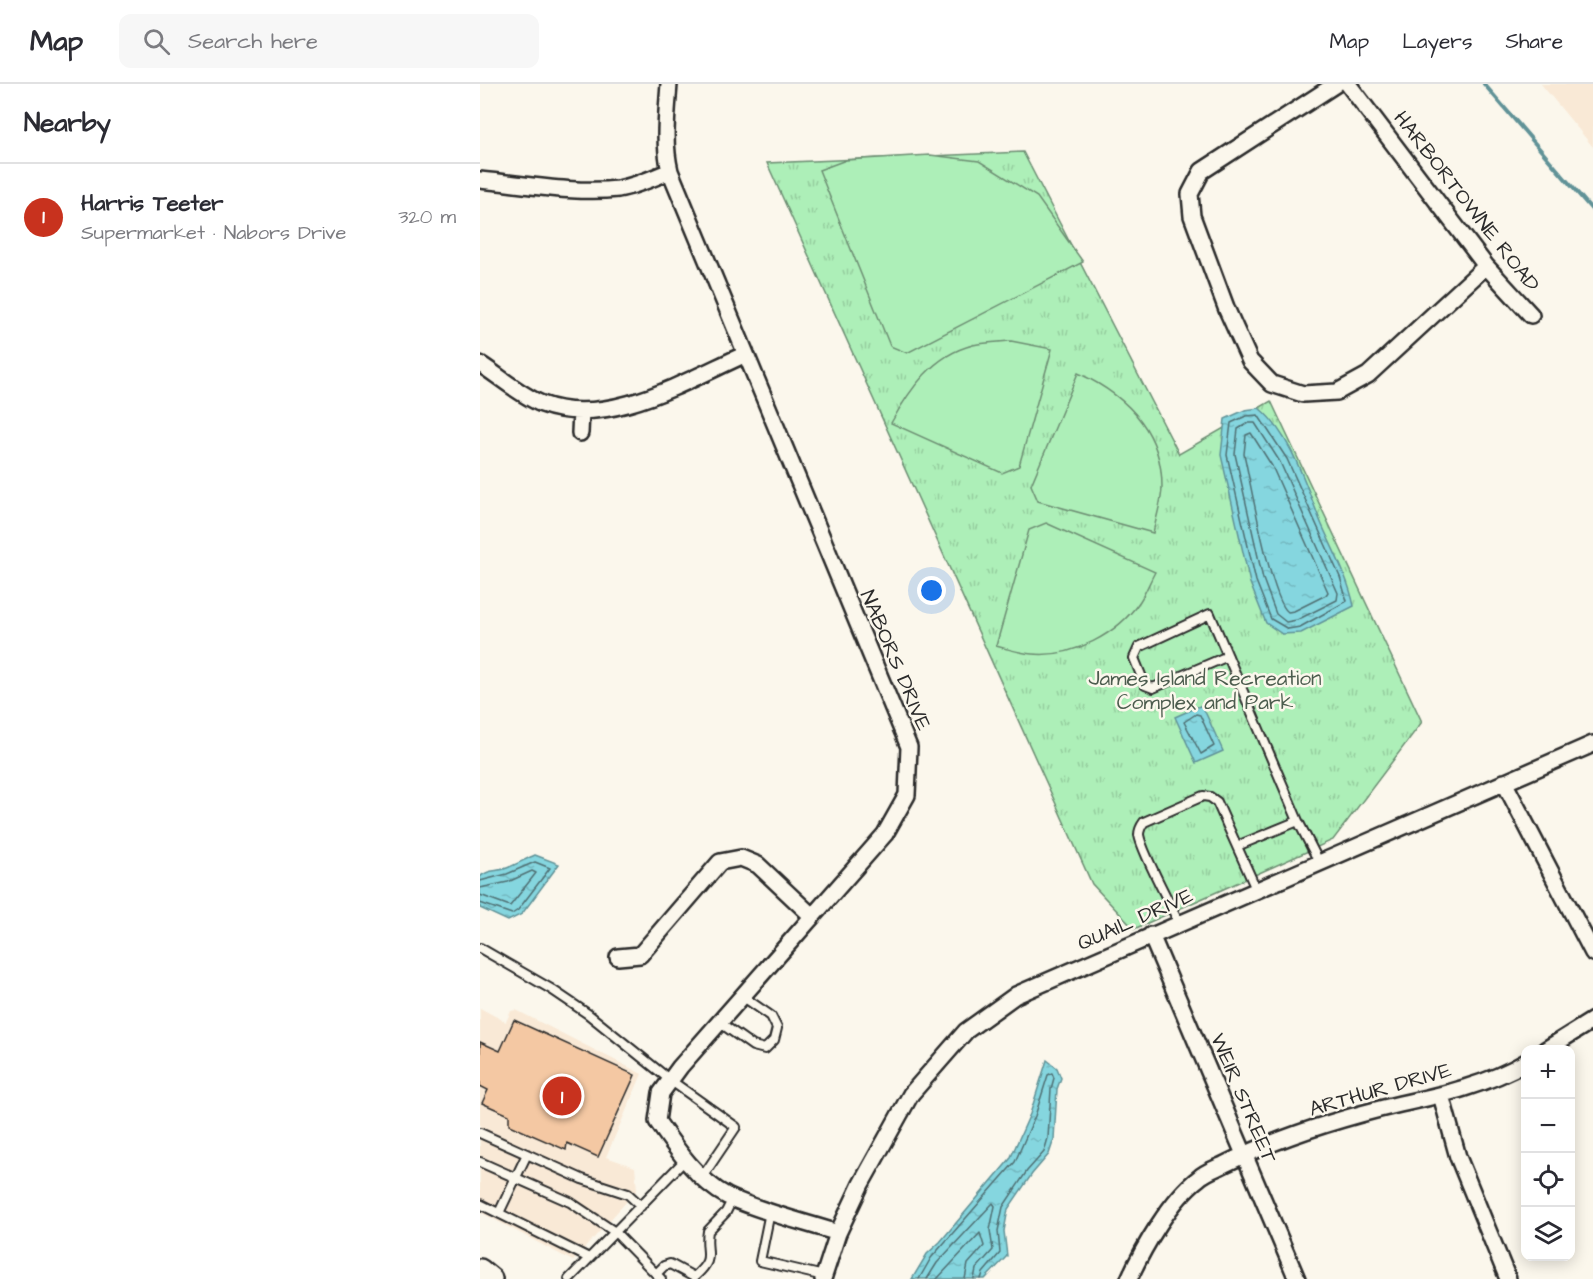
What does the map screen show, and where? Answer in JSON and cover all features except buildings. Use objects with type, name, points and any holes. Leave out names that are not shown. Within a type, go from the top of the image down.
[{"type":"main road","points":[[480,1270],[491,1279]]},
{"type":"street","name":"NABORS DRIVE","points":[[669,84],[665,132],[670,171],[909,747],[907,795],[885,834],[670,1080],[661,1093],[657,1121],[686,1159],[703,1176],[733,1198],[838,1233]]},
{"type":"street","points":[[1336,84],[1202,171],[1190,194],[1192,216],[1227,310],[1250,361],[1272,384],[1303,394],[1337,392],[1368,375],[1486,266]]},
{"type":"street","name":"HARBORTOWNE ROAD","points":[[1348,84],[1486,266],[1531,315]]},
{"type":"street","points":[[480,180],[592,190],[617,189],[640,184],[670,171]]},
{"type":"street","points":[[480,364],[540,403],[581,411],[614,408],[640,400],[746,354]]},
{"type":"street","points":[[580,433],[581,411]]},
{"type":"street","name":"QUAIL DRIVE","points":[[823,1277],[838,1233],[861,1184],[911,1094],[966,1031],[1016,994],[1593,744]]},
{"type":"street","points":[[1504,782],[1593,953]]},
{"type":"street","points":[[618,957],[640,955],[720,862],[741,858],[758,865],[812,916]]},
{"type":"street","name":"WEIR STREET","points":[[1151,935],[1297,1279]]},
{"type":"street","points":[[1553,1045],[1593,1020]]},
{"type":"street","name":"ARTHUR DRIVE","points":[[1129,1279],[1140,1256],[1167,1214],[1199,1177],[1245,1154],[1340,1119],[1441,1095],[1511,1071],[1521,1065]]},
{"type":"street","points":[[1441,1095],[1458,1157],[1508,1279]]},
{"type":"lane","points":[[1228,656],[1153,688],[1145,685],[1134,658],[1138,647],[1210,614],[1228,656],[1298,821],[1319,862]]},
{"type":"lane","points":[[1179,923],[1139,835],[1144,822],[1203,796],[1210,797],[1220,808],[1256,889]]},
{"type":"lane","points":[[1238,846],[1298,821]]},
{"type":"lane","points":[[480,948],[551,989],[588,1014],[670,1080],[736,1127],[703,1176]]},
{"type":"lane","points":[[719,1022],[753,1046],[765,1049],[774,1040],[777,1028],[771,1016],[742,996]]},
{"type":"lane","points":[[480,1133],[582,1179],[628,1194],[641,1206]]},
{"type":"lane","points":[[499,1213],[527,1154]]},
{"type":"lane","points":[[569,1279],[686,1159]]},
{"type":"lane","points":[[480,1162],[570,1202],[615,1232],[658,1276],[664,1266],[670,1264],[694,1277],[707,1266],[710,1255],[708,1231],[726,1212],[733,1198]]},
{"type":"lane","points":[[480,1204],[589,1258]]},
{"type":"lane","points":[[770,1211],[760,1261],[823,1277]]},
{"type":"shaded area","points":[[1541,84],[1593,84],[1593,147]]},
{"type":"shaded area","points":[[480,1008],[506,1022],[511,1011],[516,1010],[642,1074],[606,1157],[635,1167],[637,1190],[573,1261],[480,1212]]},
{"type":"green space","name":"James Island Recreation Complex and Park","points":[[1023,152],[1179,454],[1271,401],[1422,722],[1333,840],[1134,929],[1092,884],[767,163]]},
{"type":"green space","points":[[930,155],[979,161],[1037,197],[1083,262],[907,353],[890,346],[819,170],[846,160]]},
{"type":"green space","points":[[1011,341],[1052,349],[1019,466],[1002,473],[891,423],[906,398],[934,365],[959,350],[973,345]]},
{"type":"green space","points":[[1078,373],[1111,392],[1138,417],[1148,432],[1160,467],[1162,487],[1153,533],[1038,501],[1031,485]]},
{"type":"green space","points":[[1046,523],[1155,572],[1142,598],[1120,624],[1078,648],[1048,654],[1018,652],[996,646],[1029,530]]},
{"type":"water","points":[[1259,408],[1281,432],[1297,462],[1344,575],[1354,606],[1301,633],[1282,634],[1266,623],[1250,583],[1221,455],[1225,419],[1245,410]]},
{"type":"water","points":[[1202,705],[1223,751],[1196,763],[1175,717]]},
{"type":"water","points":[[535,855],[559,864],[522,914],[508,921],[480,908],[480,877],[483,874],[507,868]]},
{"type":"water","points":[[1047,1060],[1057,1068],[1061,1078],[1057,1089],[1054,1139],[1049,1154],[1008,1209],[1004,1231],[1007,1256],[985,1279],[912,1279],[927,1254],[940,1242],[1010,1159],[1030,1114]]},
{"type":"waterway","points":[[1484,84],[1593,211]]},
{"type":"place","name":"Harris Teeter","points":[[562,1096]]}]
